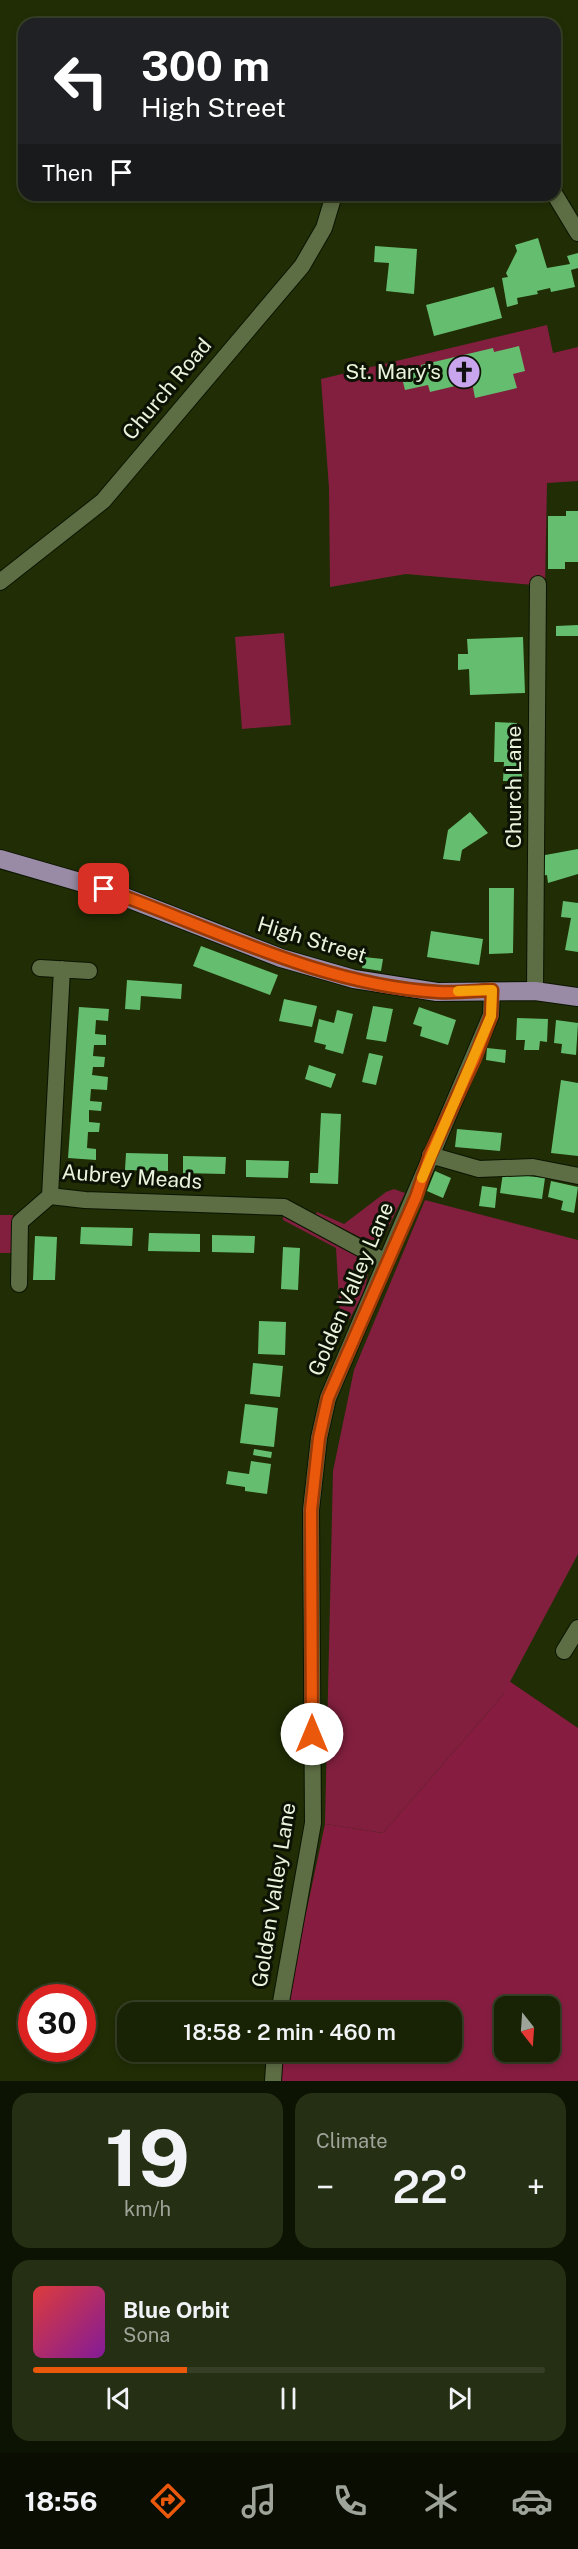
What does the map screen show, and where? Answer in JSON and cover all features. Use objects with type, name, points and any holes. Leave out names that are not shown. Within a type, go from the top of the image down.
[{"type":"main road","name":"High Street","points":[[0,859],[123,896],[281,958],[354,979],[437,992],[535,991],[578,997]]},
{"type":"street","name":"Church Road","points":[[0,582],[103,501],[302,266],[324,228],[332,201]]},
{"type":"street","points":[[559,201],[578,233]]},
{"type":"street","name":"Church Lane","points":[[535,991],[538,584]]},
{"type":"street","points":[[40,968],[89,971]]},
{"type":"street","name":"Aubrey Meads","points":[[63,969],[50,1196],[84,1200],[284,1207],[386,1262]]},
{"type":"street","name":"Golden Valley Lane","points":[[280,2002],[313,1823],[311,1510],[319,1438],[328,1398],[416,1197],[430,1155],[491,1016],[492,990]]},
{"type":"street","points":[[430,1155],[479,1169],[533,1167],[578,1176]]},
{"type":"street","points":[[19,1284],[20,1222],[50,1196]]},
{"type":"street","points":[[564,1651],[578,1628]]},
{"type":"street","points":[[273,2081],[274,2062]]},
{"type":"shaded area","points":[[547,325],[553,353],[578,347],[578,481],[547,483],[545,586],[406,574],[330,587],[329,488],[321,379]]},
{"type":"shaded area","points":[[284,633],[291,725],[242,729],[235,637]]},
{"type":"shaded area","points":[[394,1189],[405,1193],[386,1232],[376,1240],[366,1240],[315,1215],[317,1212],[344,1224],[386,1192]]},
{"type":"shaded area","points":[[425,1200],[578,1240],[578,1554],[503,1695],[383,1833],[325,1824],[333,1471],[354,1370]]},
{"type":"shaded area","points":[[283,1214],[359,1251],[365,1260],[366,1285],[350,1319],[340,1317],[336,1248],[283,1220]]},
{"type":"shaded area","points":[[0,1215],[13,1215],[12,1253],[0,1253]]},
{"type":"shaded area","points":[[509,1681],[578,1728],[578,2081],[279,2081],[282,2062],[462,2062],[462,2002],[288,2002],[325,1824],[383,1833],[503,1695]]},
{"type":"building","points":[[538,238],[547,268],[570,264],[567,256],[578,253],[578,268],[571,270],[575,287],[551,292],[550,288],[537,291],[538,294],[517,298],[518,304],[507,307],[502,278],[508,277],[506,273],[517,251],[515,245]]},
{"type":"building","points":[[375,246],[417,249],[414,294],[386,291],[389,263],[374,262]]},
{"type":"building","points":[[494,287],[502,318],[434,336],[426,305]]},
{"type":"building","name":"St. Mary's","points":[[519,346],[525,371],[513,374],[517,388],[475,398],[472,382],[430,392],[428,385],[405,390],[401,374],[422,369],[421,365],[493,348],[494,352]]},
{"type":"building","points":[[566,511],[578,511],[578,562],[565,562],[565,569],[548,569],[548,516],[566,516]]},
{"type":"building","points":[[578,625],[578,636],[556,636],[556,626]]},
{"type":"building","points":[[523,637],[525,693],[470,695],[469,669],[458,670],[458,654],[468,654],[467,639]]},
{"type":"building","points":[[495,722],[517,723],[517,751],[522,751],[522,781],[503,781],[504,762],[494,762]]},
{"type":"building","points":[[470,812],[488,833],[462,850],[460,861],[443,859],[448,830]]},
{"type":"building","points":[[578,849],[578,874],[548,883],[547,875],[541,876],[540,856]]},
{"type":"building","points":[[489,888],[514,888],[513,953],[489,954]]},
{"type":"building","points":[[563,901],[578,903],[578,952],[565,950],[571,918],[561,917]]},
{"type":"building","points":[[431,931],[483,939],[479,965],[427,957]]},
{"type":"building","points":[[201,946],[278,975],[270,995],[193,966]]},
{"type":"building","points":[[364,957],[383,959],[381,971],[362,968]]},
{"type":"building","points":[[127,980],[182,984],[181,999],[141,996],[140,1010],[125,1009]]},
{"type":"building","points":[[284,999],[317,1006],[312,1027],[279,1021]]},
{"type":"building","points":[[373,1006],[393,1009],[386,1042],[366,1039]]},
{"type":"building","points":[[79,1007],[109,1009],[108,1021],[96,1020],[95,1034],[106,1035],[106,1045],[94,1045],[93,1056],[105,1057],[104,1067],[93,1067],[92,1075],[108,1077],[107,1090],[91,1089],[90,1101],[102,1102],[101,1111],[89,1110],[89,1122],[100,1123],[99,1132],[88,1132],[87,1148],[96,1149],[96,1160],[68,1158]]},
{"type":"building","points":[[419,1007],[456,1020],[448,1045],[420,1036],[422,1027],[413,1024]]},
{"type":"building","points":[[337,1010],[353,1014],[343,1054],[325,1049],[326,1045],[314,1042],[319,1019],[334,1023]]},
{"type":"building","points":[[517,1018],[548,1019],[547,1042],[540,1041],[539,1050],[524,1050],[525,1040],[516,1040]]},
{"type":"building","points":[[556,1020],[578,1023],[576,1055],[561,1053],[562,1044],[554,1043]]},
{"type":"building","points":[[487,1048],[506,1050],[505,1063],[486,1060]]},
{"type":"building","points":[[369,1053],[383,1056],[376,1085],[362,1082]]},
{"type":"building","points":[[309,1065],[336,1074],[331,1088],[305,1079]]},
{"type":"building","points":[[561,1080],[578,1083],[578,1156],[551,1153]]},
{"type":"building","points":[[321,1113],[341,1114],[338,1184],[310,1183],[310,1173],[318,1173]]},
{"type":"building","points":[[457,1129],[502,1133],[500,1151],[455,1147]]},
{"type":"building","points":[[126,1153],[168,1154],[168,1171],[125,1170]]},
{"type":"building","points":[[183,1156],[226,1157],[225,1174],[183,1173]]},
{"type":"building","points":[[246,1160],[289,1161],[288,1178],[246,1177]]},
{"type":"building","points":[[435,1171],[451,1178],[443,1198],[427,1191]]},
{"type":"building","points":[[503,1173],[545,1178],[542,1199],[500,1193]]},
{"type":"building","points":[[551,1181],[578,1187],[574,1213],[561,1210],[563,1201],[548,1197]]},
{"type":"building","points":[[482,1186],[497,1188],[495,1208],[479,1206]]},
{"type":"building","points":[[81,1227],[133,1228],[132,1246],[80,1244]]},
{"type":"building","points":[[149,1233],[200,1234],[200,1252],[148,1251]]},
{"type":"building","points":[[212,1235],[255,1236],[254,1253],[212,1252]]},
{"type":"building","points":[[35,1236],[57,1237],[55,1280],[33,1280]]},
{"type":"building","points":[[283,1247],[300,1248],[298,1290],[281,1289]]},
{"type":"building","points":[[259,1321],[286,1322],[285,1355],[258,1354]]},
{"type":"building","points":[[253,1363],[283,1366],[280,1397],[250,1394]]},
{"type":"building","points":[[245,1404],[278,1408],[274,1447],[240,1443]]},
{"type":"building","points":[[254,1449],[272,1452],[271,1458],[253,1455]]},
{"type":"building","points":[[251,1461],[271,1464],[267,1494],[245,1491],[245,1487],[226,1484],[228,1471],[249,1474]]},
{"type":"slow traffic","points":[[422,1178],[491,1016],[492,990],[458,991]]},
{"type":"place","name":"St. Mary's","points":[[464,372]]},
{"type":"route","points":[[104,889],[281,958],[354,979],[437,992],[492,990],[491,1016],[474,1060],[430,1155],[416,1197],[328,1398],[319,1438],[311,1510],[312,1734]]}]
